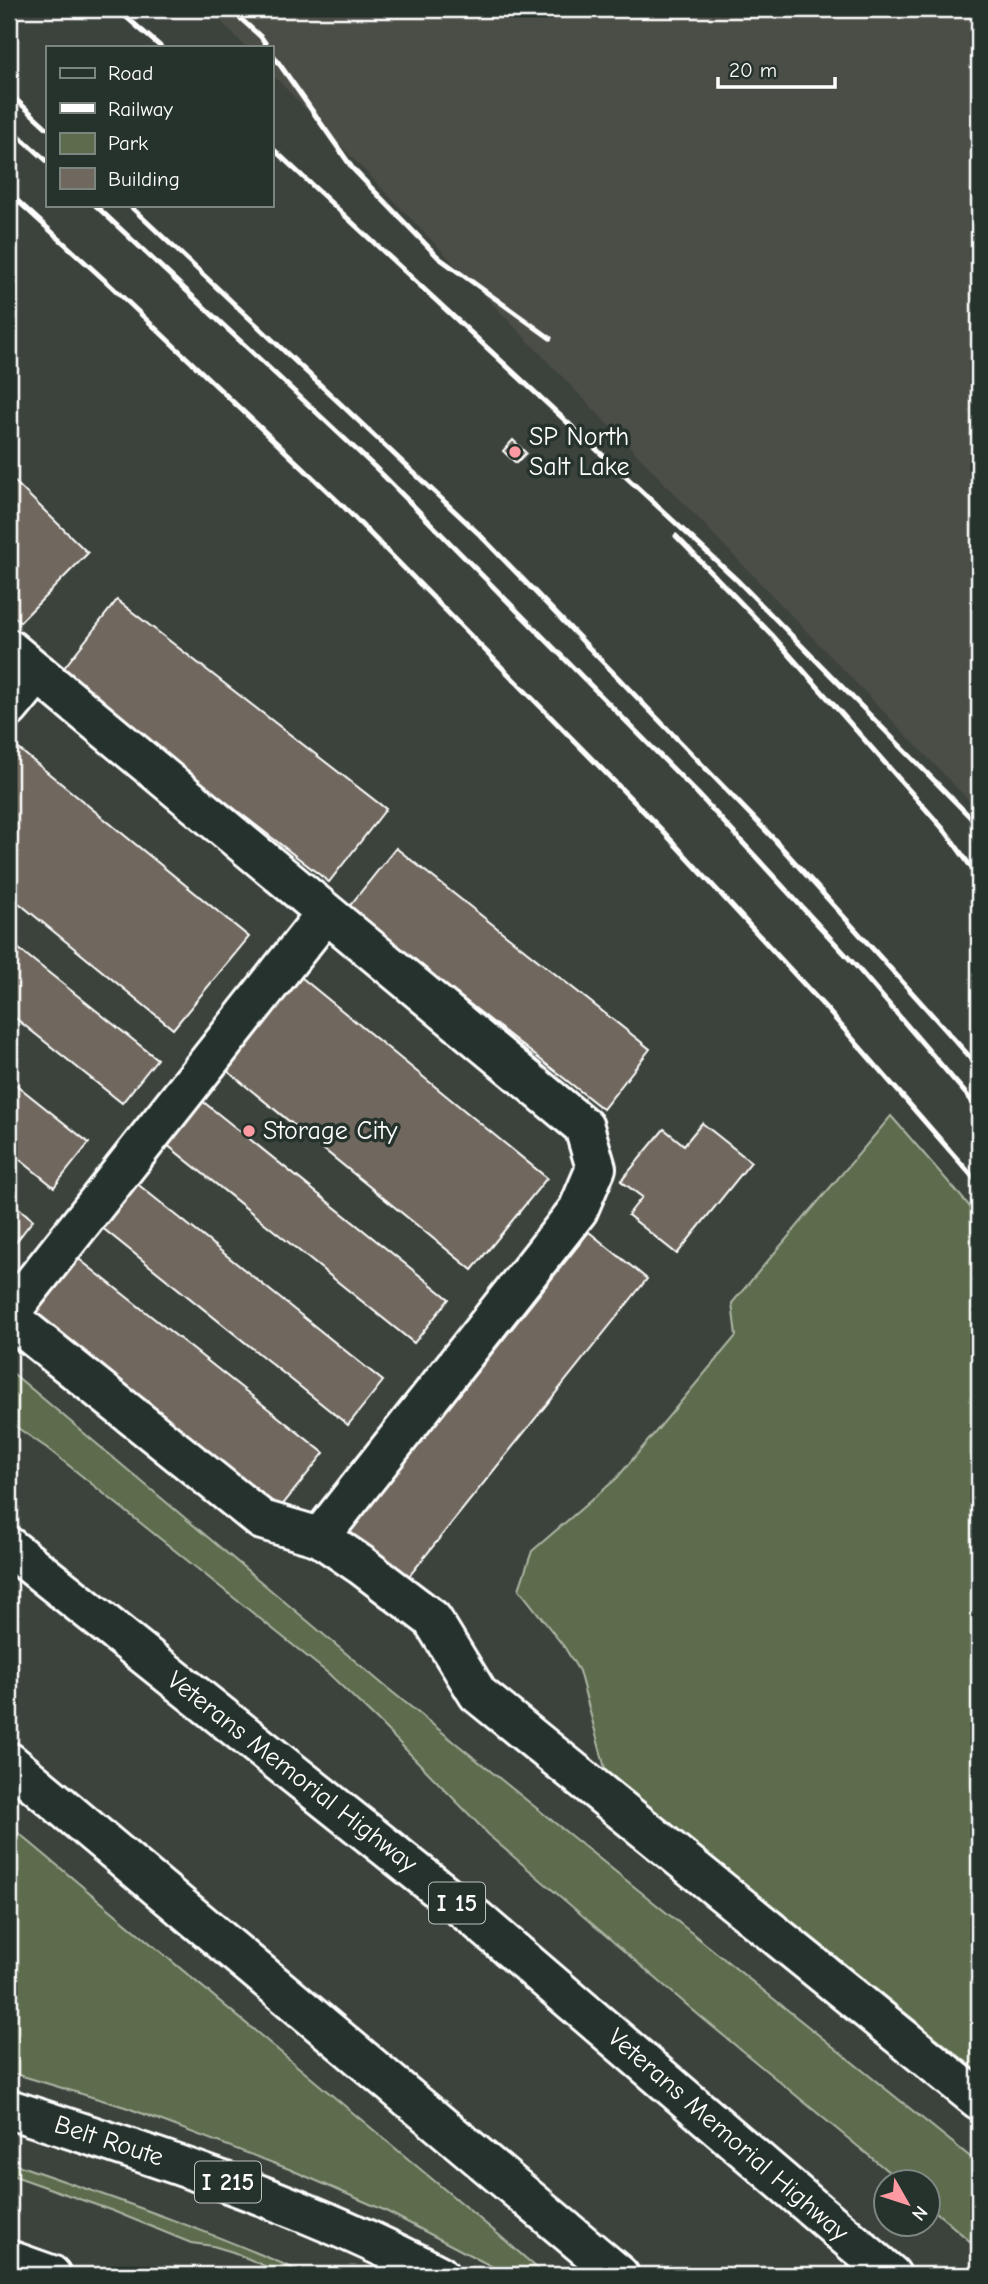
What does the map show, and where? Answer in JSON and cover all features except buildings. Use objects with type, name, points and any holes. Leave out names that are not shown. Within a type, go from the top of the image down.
[{"type":"main road","points":[[9,649],[584,1127],[596,1168],[578,1210],[320,1537]]},
{"type":"main road","points":[[9,708],[38,673]]},
{"type":"main road","points":[[326,913],[9,1316],[262,1520],[320,1537],[432,1619],[478,1694],[979,2099]]},
{"type":"main road","name":"Veterans Memorial Highway","points":[[9,1547],[476,1919],[891,2275]]},
{"type":"main road","points":[[9,1762],[619,2275]]},
{"type":"main road","name":"Belt Route","points":[[9,2109],[157,2156],[265,2196],[397,2253],[439,2275]]},
{"type":"main road","points":[[9,2260],[51,2275]]},
{"type":"shaded area","points":[[209,9],[979,9],[979,811],[273,75],[273,46],[245,46]]},
{"type":"green space","points":[[891,1116],[979,1217],[979,2072],[606,1772],[579,1671],[565,1648],[519,1589],[532,1551],[617,1478],[736,1336],[732,1303]]},
{"type":"green space","points":[[9,1370],[386,1687],[979,2164],[979,2249],[942,2217],[942,2168],[884,2168],[701,2017],[493,1839],[329,1674],[47,1448],[9,1422]]},
{"type":"green space","points":[[9,1825],[545,2275],[508,2275],[384,2210],[289,2169],[125,2107],[9,2072]]},
{"type":"green space","points":[[9,2162],[197,2229],[308,2275],[285,2275],[233,2252],[191,2243],[113,2211],[9,2174]]},
{"type":"railway","points":[[117,9],[160,46]]},
{"type":"railway","points":[[230,9],[267,46]]},
{"type":"railway","points":[[273,55],[353,169],[439,258],[550,338]]},
{"type":"railway","points":[[9,93],[46,127]]},
{"type":"railway","points":[[9,127],[46,160]]},
{"type":"railway","points":[[273,149],[737,580],[979,826]]},
{"type":"railway","points":[[9,193],[344,507],[659,827],[824,1006],[979,1184]]},
{"type":"railway","points":[[96,206],[378,470],[698,794],[856,966],[979,1109]]},
{"type":"railway","points":[[130,206],[480,535],[773,838],[979,1067]]},
{"type":"railway","points":[[676,536],[772,635],[946,832],[979,878]]},
{"type":"place","name":"SP North Salt Lake","points":[[515,452]]},
{"type":"place","name":"Storage City","points":[[249,1131]]}]
